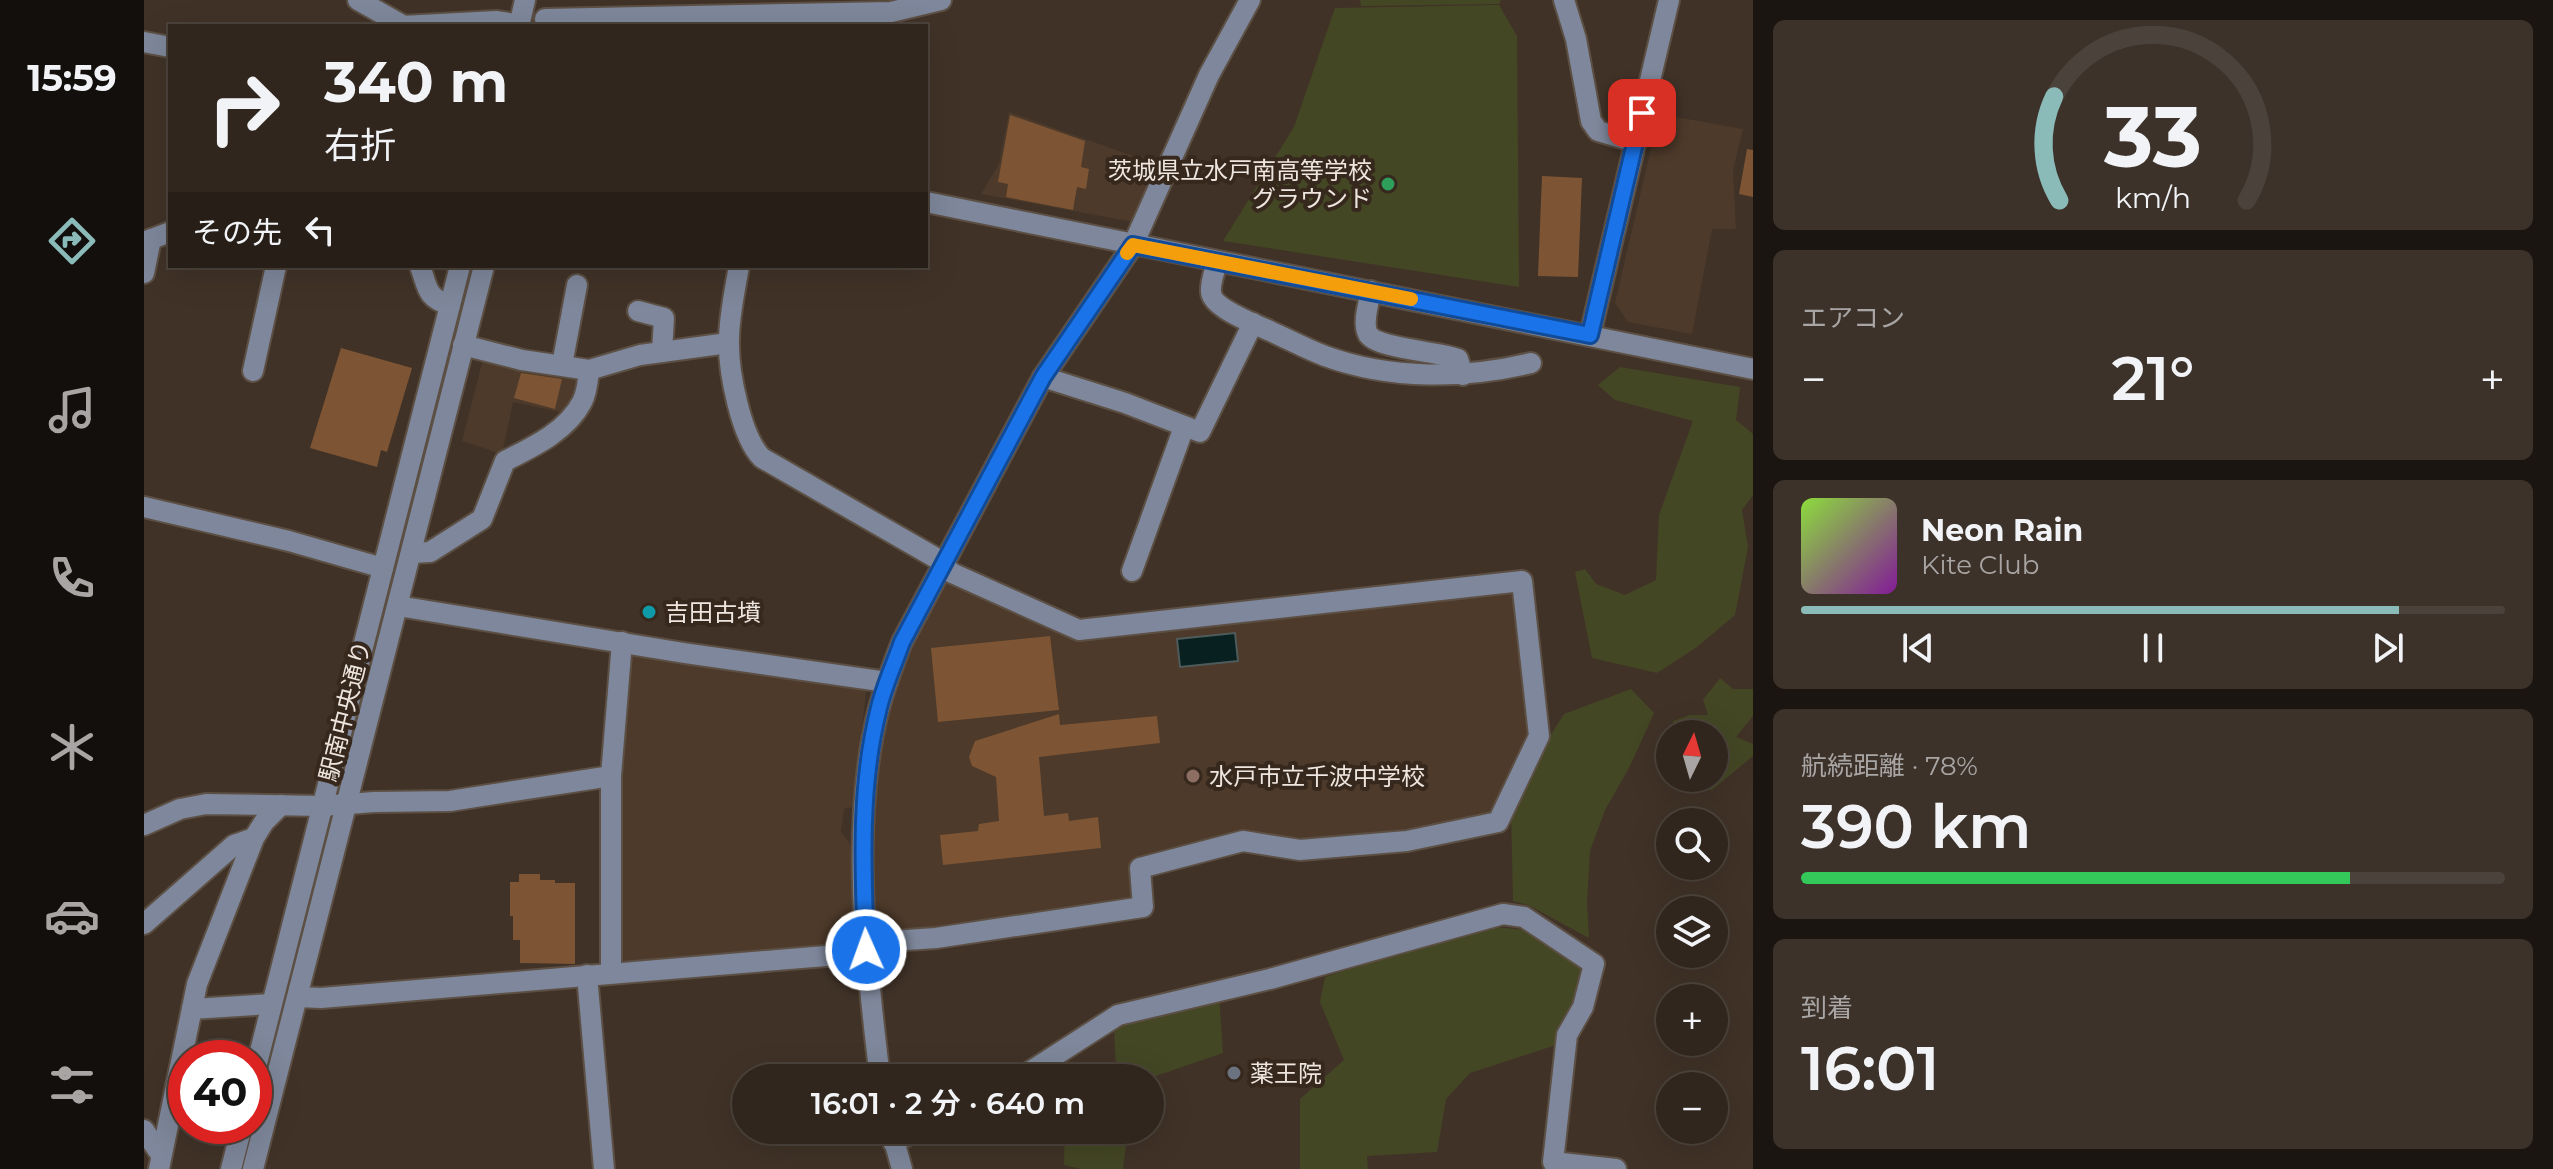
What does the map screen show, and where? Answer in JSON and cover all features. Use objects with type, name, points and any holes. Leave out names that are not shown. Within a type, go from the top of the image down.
[{"type":"street","points":[[358,0],[400,24]]},
{"type":"street","points":[[520,24],[525,0]]},
{"type":"street","points":[[546,15],[891,12],[941,0]]},
{"type":"street","points":[[878,1064],[866,950],[864,865],[872,739],[887,682],[902,642],[1043,377],[1133,245],[1209,75],[1250,0]]},
{"type":"street","points":[[1564,0],[1573,26],[1591,121],[1598,131],[1635,142]]},
{"type":"street","points":[[1590,335],[1669,0]]},
{"type":"street","points":[[426,24],[497,21],[514,24]]},
{"type":"street","points":[[144,42],[168,47]]},
{"type":"street","points":[[928,202],[1753,369]]},
{"type":"street","points":[[144,273],[155,238]]},
{"type":"street","points":[[1217,262],[1210,293],[1215,303],[1326,356],[1401,373],[1463,375],[1495,372],[1531,363]]},
{"type":"street","points":[[253,371],[276,268]]},
{"type":"street","points":[[421,268],[429,292],[436,301],[450,305]]},
{"type":"street","name":"駅南中央通り","points":[[262,1040],[459,268]]},
{"type":"street","name":"駅南中央通り","points":[[253,1169],[483,268]]},
{"type":"street","points":[[298,997],[321,998],[850,954],[866,950],[876,942],[936,938],[1143,907],[1140,868],[1243,841],[1300,850],[1407,841],[1498,822],[1539,736],[1522,581],[1079,630],[952,573],[936,558],[762,458],[751,448],[740,418],[728,343],[739,268]]},
{"type":"street","points":[[562,365],[577,285]]},
{"type":"street","points":[[1371,291],[1366,324],[1368,335],[1378,343],[1458,359],[1463,375]]},
{"type":"street","points":[[638,311],[664,318],[662,352]]},
{"type":"street","points":[[1043,377],[1125,403],[1200,432],[1253,323]]},
{"type":"street","points":[[463,345],[522,360],[589,370],[640,355],[728,343]]},
{"type":"street","points":[[412,553],[430,552],[482,519],[505,461],[536,446],[569,418],[583,402],[589,370]]},
{"type":"street","points":[[1132,571],[1184,427]]},
{"type":"street","points":[[144,507],[289,541],[383,568]]},
{"type":"street","points":[[398,606],[887,682]]},
{"type":"street","points":[[611,972],[611,776],[622,642]]},
{"type":"street","points":[[144,825],[180,809],[206,804],[322,806],[450,801],[611,776]]},
{"type":"street","points":[[160,1162],[197,984],[254,838],[281,805]]},
{"type":"street","points":[[144,924],[234,845],[254,838]]},
{"type":"street","points":[[1042,1064],[1118,1015],[1270,979],[1503,914],[1524,917],[1594,964],[1583,1007],[1567,1035],[1553,1162],[1616,1169]]},
{"type":"street","points":[[587,975],[604,1169]]},
{"type":"street","points":[[192,1009],[271,1004]]},
{"type":"street","points":[[144,1130],[160,1162]]},
{"type":"street","points":[[231,1169],[237,1144]]},
{"type":"street","points":[[894,1144],[902,1169]]},
{"type":"shaded area","points":[[1009,112],[1161,166],[1133,222],[981,194],[999,164]]},
{"type":"shaded area","points":[[1659,114],[1743,129],[1733,170],[1736,229],[1712,229],[1692,334],[1628,322],[1615,303]]},
{"type":"shaded area","points":[[484,355],[586,377],[569,414],[513,402],[502,454],[462,441]]},
{"type":"shaded area","name":"水戸市立千波中学校","points":[[948,577],[1079,635],[1514,589],[1530,739],[1492,814],[1415,830],[1291,841],[1134,864],[1135,903],[941,932],[876,935],[872,928],[872,830],[878,749],[886,713],[916,630]]},
{"type":"shaded area","points":[[625,651],[867,684],[853,807],[844,809],[841,832],[855,851],[856,940],[847,946],[629,965],[619,955],[617,791]]},
{"type":"green space","points":[[1360,0],[1501,0],[1499,4],[1361,6]]},
{"type":"green space","name":"茨城県立水戸南高等学校 グラウンド","points":[[1499,5],[1517,36],[1519,287],[1223,241],[1294,127],[1335,8]]},
{"type":"green space","points":[[1620,367],[1740,387],[1736,420],[1753,434],[1753,495],[1742,510],[1748,547],[1735,615],[1697,647],[1657,673],[1592,658],[1575,572],[1585,569],[1596,584],[1625,595],[1656,580],[1659,515],[1693,421],[1615,400],[1598,385]]},
{"type":"green space","points":[[1720,678],[1733,689],[1753,689],[1753,716],[1736,737],[1753,744],[1753,756],[1728,777],[1728,720],[1676,720],[1690,715],[1708,715],[1703,700]]},
{"type":"green space","points":[[1631,689],[1654,713],[1630,766],[1605,810],[1590,851],[1587,903],[1589,938],[1528,905],[1513,901],[1511,809],[1532,765],[1564,714]]},
{"type":"green space","points":[[1484,926],[1527,930],[1584,967],[1579,1003],[1564,1019],[1556,1045],[1470,1073],[1446,1099],[1437,1152],[1367,1156],[1368,1169],[1300,1169],[1300,1099],[1344,1060],[1320,1002],[1325,977]]},
{"type":"green space","points":[[1219,994],[1223,1053],[1164,1073],[1164,1064],[1116,1064],[1114,1029]]},
{"type":"green space","points":[[1065,1144],[1126,1144],[1123,1169],[1081,1169],[1064,1165]]},
{"type":"water","points":[[1235,633],[1238,661],[1180,667],[1177,639]]},
{"type":"building","points":[[1010,115],[1085,141],[1081,167],[1089,169],[1086,189],[1077,187],[1073,210],[1006,197],[1008,184],[998,182]]},
{"type":"building","points":[[1747,149],[1753,150],[1753,197],[1739,194]]},
{"type":"building","points":[[1542,176],[1582,178],[1578,277],[1538,276]]},
{"type":"building","points":[[341,348],[412,368],[387,452],[381,450],[377,467],[310,448]]},
{"type":"building","points":[[521,373],[562,379],[555,409],[514,398]]},
{"type":"building","points":[[1050,636],[1059,710],[938,722],[931,648]]},
{"type":"building","points":[[1059,714],[1060,725],[1157,716],[1160,743],[1039,757],[1044,816],[1068,813],[1069,821],[1098,817],[1101,848],[943,865],[940,835],[978,831],[979,824],[999,821],[996,777],[972,766],[969,757],[975,741]]},
{"type":"building","points":[[519,874],[540,874],[540,880],[575,883],[575,964],[520,963],[520,940],[513,940],[513,916],[510,916],[510,882],[519,882]]},
{"type":"slow traffic","points":[[1127,253],[1133,245],[1411,299]]},
{"type":"place","name":"茨城県立水戸南高等学校 グラウンド","points":[[1388,184]]},
{"type":"place","name":"吉田古墳","points":[[649,612]]},
{"type":"place","name":"水戸市立千波中学校","points":[[1193,776]]},
{"type":"place","name":"薬王院","points":[[1234,1073]]},
{"type":"route","points":[[866,950],[865,824],[872,739],[878,711],[902,642],[1043,377],[1133,245],[1590,335],[1642,113]]}]
